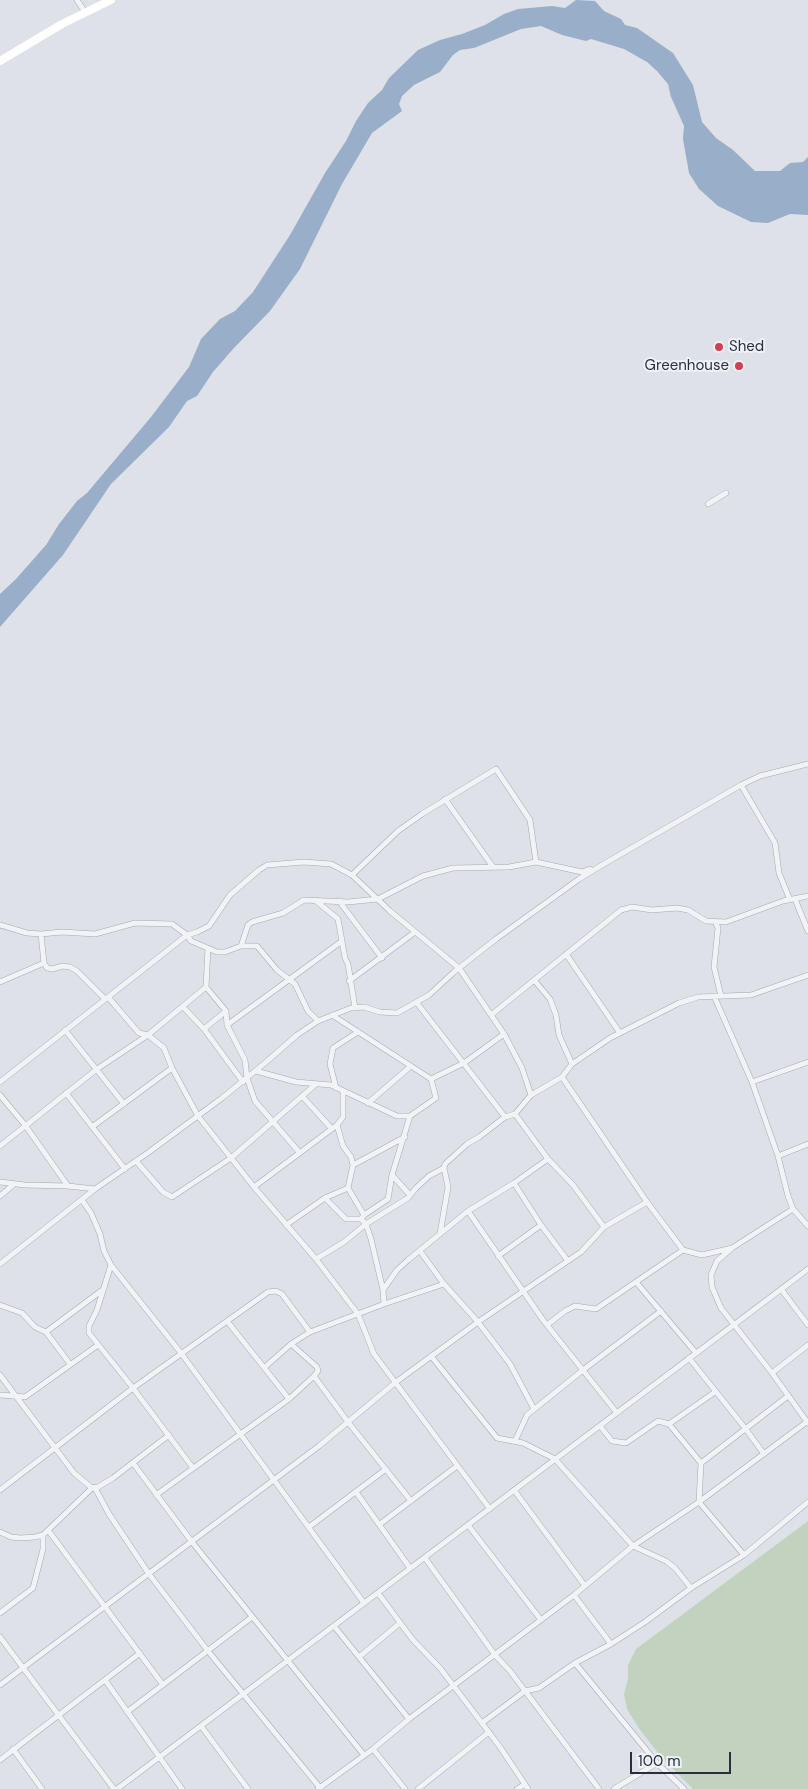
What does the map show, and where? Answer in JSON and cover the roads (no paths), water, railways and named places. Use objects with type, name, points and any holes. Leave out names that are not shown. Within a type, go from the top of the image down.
[{"type":"street","points":[[77,0],[85,12]]},
{"type":"street","points":[[0,61],[85,12],[111,0]]},
{"type":"street","points":[[708,504],[726,493]]},
{"type":"street","points":[[1,1260],[95,1189],[198,1116],[256,1071],[297,1034],[318,1021],[355,1008],[364,1007],[380,1012],[398,1013],[417,1003],[459,968],[579,879],[602,865],[741,785],[760,776],[808,764]]},
{"type":"street","points":[[352,875],[398,831],[445,799],[496,769],[530,820],[536,862]]},
{"type":"street","points":[[741,785],[775,843],[779,873],[808,931]]},
{"type":"street","points":[[445,799],[493,867]]},
{"type":"street","points":[[241,946],[248,925],[252,922],[283,913],[304,900],[362,902],[378,899],[423,876],[453,868],[509,867],[536,862],[582,872],[602,865]]},
{"type":"street","points":[[0,1082],[187,935],[209,926],[230,895],[267,865],[318,863],[331,864],[352,875],[415,932],[459,968],[464,979],[504,1034],[522,1068],[531,1095]]},
{"type":"street","points":[[491,1015],[621,910],[632,907],[652,910],[677,908],[688,910],[706,921],[726,922],[808,896]]},
{"type":"street","points":[[316,901],[338,919],[355,1008]]},
{"type":"street","points":[[339,901],[382,958]]},
{"type":"street","points":[[715,921],[718,928],[714,967],[721,996]]},
{"type":"street","points":[[0,925],[27,933],[62,932],[94,934],[134,923],[172,924],[187,935],[191,941],[217,952],[225,952],[241,946],[257,946],[277,970],[289,979],[300,992],[308,1011],[318,1021]]},
{"type":"street","points":[[349,982],[415,932]]},
{"type":"street","points":[[41,934],[44,963],[50,969],[63,966],[77,971],[107,998],[138,1033],[148,1035],[164,1048],[172,1068],[198,1116],[254,1187],[316,1259],[358,1314],[374,1354],[490,1509]]},
{"type":"street","points":[[227,1024],[342,941]]},
{"type":"street","points":[[208,948],[206,987],[226,1011],[227,1024],[245,1060],[245,1080]]},
{"type":"street","points":[[566,954],[620,1033]]},
{"type":"street","points":[[0,982],[44,963]]},
{"type":"street","points":[[440,1235],[448,1187],[444,1168],[445,1164],[467,1144],[505,1117],[515,1114],[531,1095],[562,1077],[572,1064],[610,1038],[679,1003],[698,996],[750,995],[808,975]]},
{"type":"street","points":[[534,980],[550,999],[556,1015],[559,1035],[572,1064]]},
{"type":"street","points":[[0,1146],[66,1093],[148,1035],[206,987]]},
{"type":"street","points":[[714,996],[752,1082],[778,1156],[793,1209],[808,1226]]},
{"type":"street","points":[[417,1003],[505,1117]]},
{"type":"street","points":[[183,1006],[204,1028],[245,1080],[255,1101],[299,1152]]},
{"type":"street","points":[[204,1028],[226,1011]]},
{"type":"street","points":[[256,1071],[296,1082],[331,1085],[397,1116],[410,1116],[436,1098],[431,1079],[332,1015]]},
{"type":"street","points":[[65,1030],[124,1104]]},
{"type":"street","points":[[336,1088],[330,1057],[334,1048],[358,1032]]},
{"type":"street","points":[[431,1079],[464,1063],[504,1034]]},
{"type":"street","points":[[752,1082],[808,1062]]},
{"type":"street","points":[[368,1103],[411,1066]]},
{"type":"street","points":[[92,1127],[172,1068]]},
{"type":"street","points":[[562,1077],[647,1202],[683,1250],[702,1255],[732,1248]]},
{"type":"street","points":[[136,1161],[162,1192],[172,1197],[231,1158],[316,1084]]},
{"type":"street","points":[[254,1187],[335,1127],[343,1117],[342,1091]]},
{"type":"street","points":[[66,1093],[125,1169]]},
{"type":"street","points":[[0,1095],[25,1125],[68,1186]]},
{"type":"street","points":[[302,1096],[335,1127],[342,1146],[351,1157],[353,1165],[348,1188],[366,1224],[383,1290],[384,1304]]},
{"type":"street","points":[[515,1114],[548,1158],[573,1185],[604,1227]]},
{"type":"street","points":[[393,1208],[388,1199],[392,1174],[410,1116]]},
{"type":"street","points":[[353,1165],[405,1136]]},
{"type":"street","points":[[778,1156],[808,1144]]},
{"type":"street","points":[[383,1290],[397,1270],[468,1211],[514,1183],[548,1158]]},
{"type":"street","points":[[316,1259],[344,1242],[366,1224],[393,1208],[410,1195],[429,1176],[444,1168]]},
{"type":"street","points":[[392,1174],[410,1195]]},
{"type":"street","points":[[0,1182],[95,1189]]},
{"type":"street","points":[[514,1183],[541,1225],[568,1261]]},
{"type":"street","points":[[0,1196],[14,1184]]},
{"type":"street","points":[[286,1225],[325,1198],[348,1188]]},
{"type":"street","points":[[325,1198],[346,1219],[363,1217],[388,1199]]},
{"type":"street","points":[[82,1200],[91,1213],[100,1234],[104,1251],[111,1265],[182,1353],[364,1603]]},
{"type":"street","points":[[0,1685],[275,1480],[396,1382],[478,1322],[581,1252],[604,1227],[647,1202]]},
{"type":"street","points":[[0,1375],[79,1478],[93,1488],[108,1514],[149,1574],[208,1651],[320,1789],[373,1749],[408,1719],[542,1620],[633,1546],[699,1502],[808,1422],[721,1308],[712,1286],[711,1275],[718,1261],[732,1248],[793,1209]]},
{"type":"street","points":[[468,1211],[547,1326],[617,1413]]},
{"type":"street","points":[[498,1256],[541,1225]]},
{"type":"street","points":[[547,1326],[565,1311],[575,1306],[596,1309],[683,1250]]},
{"type":"street","points":[[420,1251],[444,1284],[478,1322],[510,1364],[534,1409]]},
{"type":"street","points":[[111,1265],[97,1310],[89,1326],[89,1333],[134,1388],[193,1468]]},
{"type":"street","points":[[0,1637],[115,1789],[808,1269]]},
{"type":"street","points":[[636,1282],[696,1353]]},
{"type":"street","points":[[265,1367],[292,1344],[310,1332],[444,1284]]},
{"type":"street","points":[[781,1289],[808,1325]]},
{"type":"street","points":[[46,1332],[102,1290]]},
{"type":"street","points":[[0,1490],[134,1388],[268,1292],[276,1291],[284,1296],[310,1332]]},
{"type":"street","points":[[0,1305],[22,1313],[35,1327],[46,1332],[70,1364]]},
{"type":"street","points":[[515,1441],[527,1415],[661,1311]]},
{"type":"street","points":[[227,1321],[289,1399]]},
{"type":"street","points":[[156,1495],[289,1399],[314,1376],[318,1369],[292,1344]]},
{"type":"street","points":[[0,1395],[25,1398],[98,1345]]},
{"type":"street","points":[[772,1373],[808,1345]]},
{"type":"street","points":[[431,1356],[497,1438],[523,1443],[555,1460],[633,1546],[666,1561],[675,1568],[691,1588]]},
{"type":"street","points":[[689,1358],[764,1454]]},
{"type":"street","points":[[314,1376],[411,1501]]},
{"type":"street","points":[[669,1424],[715,1392]]},
{"type":"street","points":[[701,1463],[788,1396]]},
{"type":"street","points":[[600,1426],[612,1441],[626,1443],[658,1421],[669,1424],[701,1463],[699,1502],[744,1555]]},
{"type":"street","points":[[0,1532],[11,1537],[21,1538],[43,1535],[93,1488],[113,1478],[169,1435]]},
{"type":"street","points":[[133,1463],[192,1542],[364,1755]]},
{"type":"street","points":[[380,1524],[457,1466]]},
{"type":"street","points":[[309,1527],[386,1468]]},
{"type":"street","points":[[514,1490],[585,1586]]},
{"type":"street","points":[[356,1492],[410,1568]]},
{"type":"street","points":[[482,1723],[525,1691],[538,1688],[575,1663],[611,1644],[691,1588],[744,1555],[808,1502]]},
{"type":"street","points":[[468,1525],[542,1620]]},
{"type":"street","points":[[48,1530],[163,1685]]},
{"type":"street","points":[[0,1613],[33,1588],[43,1549],[43,1535]]},
{"type":"street","points":[[425,1558],[495,1655],[510,1671],[599,1789]]},
{"type":"street","points":[[378,1593],[400,1623],[454,1686],[489,1732],[528,1789]]},
{"type":"street","points":[[574,1595],[611,1644]]},
{"type":"street","points":[[127,1712],[252,1617]]},
{"type":"street","points":[[358,1656],[400,1623]]},
{"type":"street","points":[[334,1626],[408,1719]]},
{"type":"street","points":[[0,1760],[140,1654]]},
{"type":"street","points":[[575,1663],[656,1763],[684,1789]]},
{"type":"street","points":[[105,1680],[182,1789]]},
{"type":"street","points":[[200,1726],[248,1789]]},
{"type":"street","points":[[418,1789],[489,1732]]},
{"type":"street","points":[[13,1749],[42,1789]]},
{"type":"street","points":[[373,1749],[405,1789]]},
{"type":"street","points":[[614,1789],[656,1763]]},
{"type":"street","points":[[516,1789],[524,1784]]},
{"type":"water","points":[[576,0],[595,1],[604,11],[621,19],[625,25],[637,28],[673,53],[693,85],[702,122],[716,138],[733,150],[755,171],[780,171],[790,163],[803,162],[808,157],[808,215],[790,214],[768,223],[751,222],[718,206],[699,189],[689,173],[683,139],[684,126],[671,97],[668,84],[647,62],[624,49],[591,39],[586,41],[562,35],[541,26],[521,29],[474,48],[460,50],[453,55],[440,72],[414,85],[402,96],[399,104],[402,111],[372,133],[342,184],[300,269],[270,311],[213,372],[197,396],[187,401],[169,427],[111,484],[63,555],[0,627],[0,594],[46,545],[77,501],[87,493],[151,417],[189,367],[201,339],[220,319],[235,311],[253,292],[290,235],[356,121],[368,103],[382,90],[389,78],[418,50],[440,40],[485,25],[504,14],[518,9],[552,6],[565,8]]},
{"type":"place","name":"Shed","points":[[719,347]]},
{"type":"place","name":"Greenhouse","points":[[739,366]]}]
